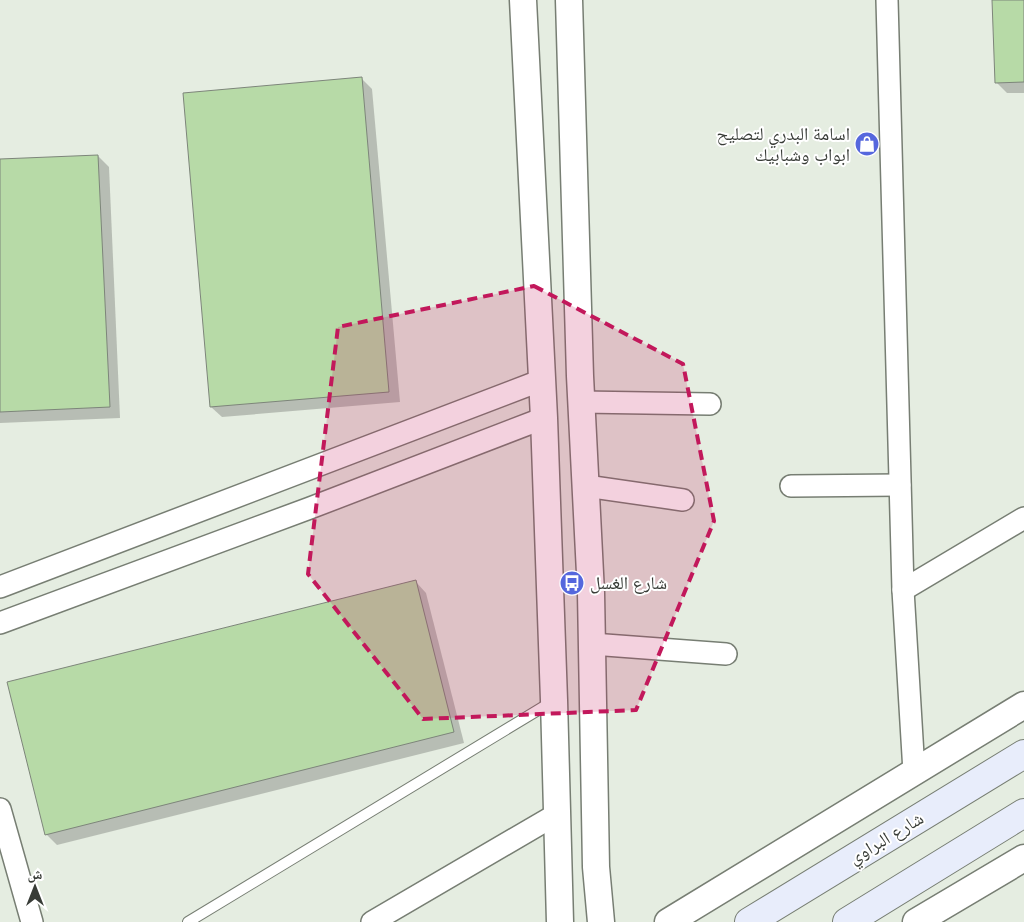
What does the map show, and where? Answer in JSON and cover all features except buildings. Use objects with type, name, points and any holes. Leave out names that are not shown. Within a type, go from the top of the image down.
[{"type":"main road","name":"شارع البراوي","points":[[749,922],[1024,754]]},
{"type":"main road","points":[[847,922],[1024,813]]},
{"type":"street","points":[[524,0],[551,593],[560,922]]},
{"type":"street","points":[[569,0],[581,402],[591,593],[596,867],[601,922]]},
{"type":"street","points":[[887,0],[903,590],[914,772]]},
{"type":"street","points":[[0,587],[542,380]]},
{"type":"street","points":[[581,402],[710,404]]},
{"type":"street","points":[[0,623],[301,512],[544,418]]},
{"type":"street","points":[[791,486],[900,485]]},
{"type":"street","points":[[586,486],[684,500]]},
{"type":"street","points":[[903,590],[1024,518]]},
{"type":"street","points":[[551,593],[591,593]]},
{"type":"street","points":[[592,644],[726,654]]},
{"type":"street","points":[[668,922],[1024,705]]},
{"type":"street","points":[[0,809],[32,922]]},
{"type":"street","points":[[372,922],[557,814]]},
{"type":"street","points":[[916,922],[1024,858]]},
{"type":"lane","points":[[188,922],[554,700]]},
{"type":"highlighted area","points":[[534,286],[683,364],[714,521],[636,710],[423,719],[308,574],[338,327]]},
{"type":"place","name":"اسامة البدري لتصليح ابواب وشبابيك","points":[[867,144]]},
{"type":"place","name":"شارع الغسل","points":[[572,583]]}]
